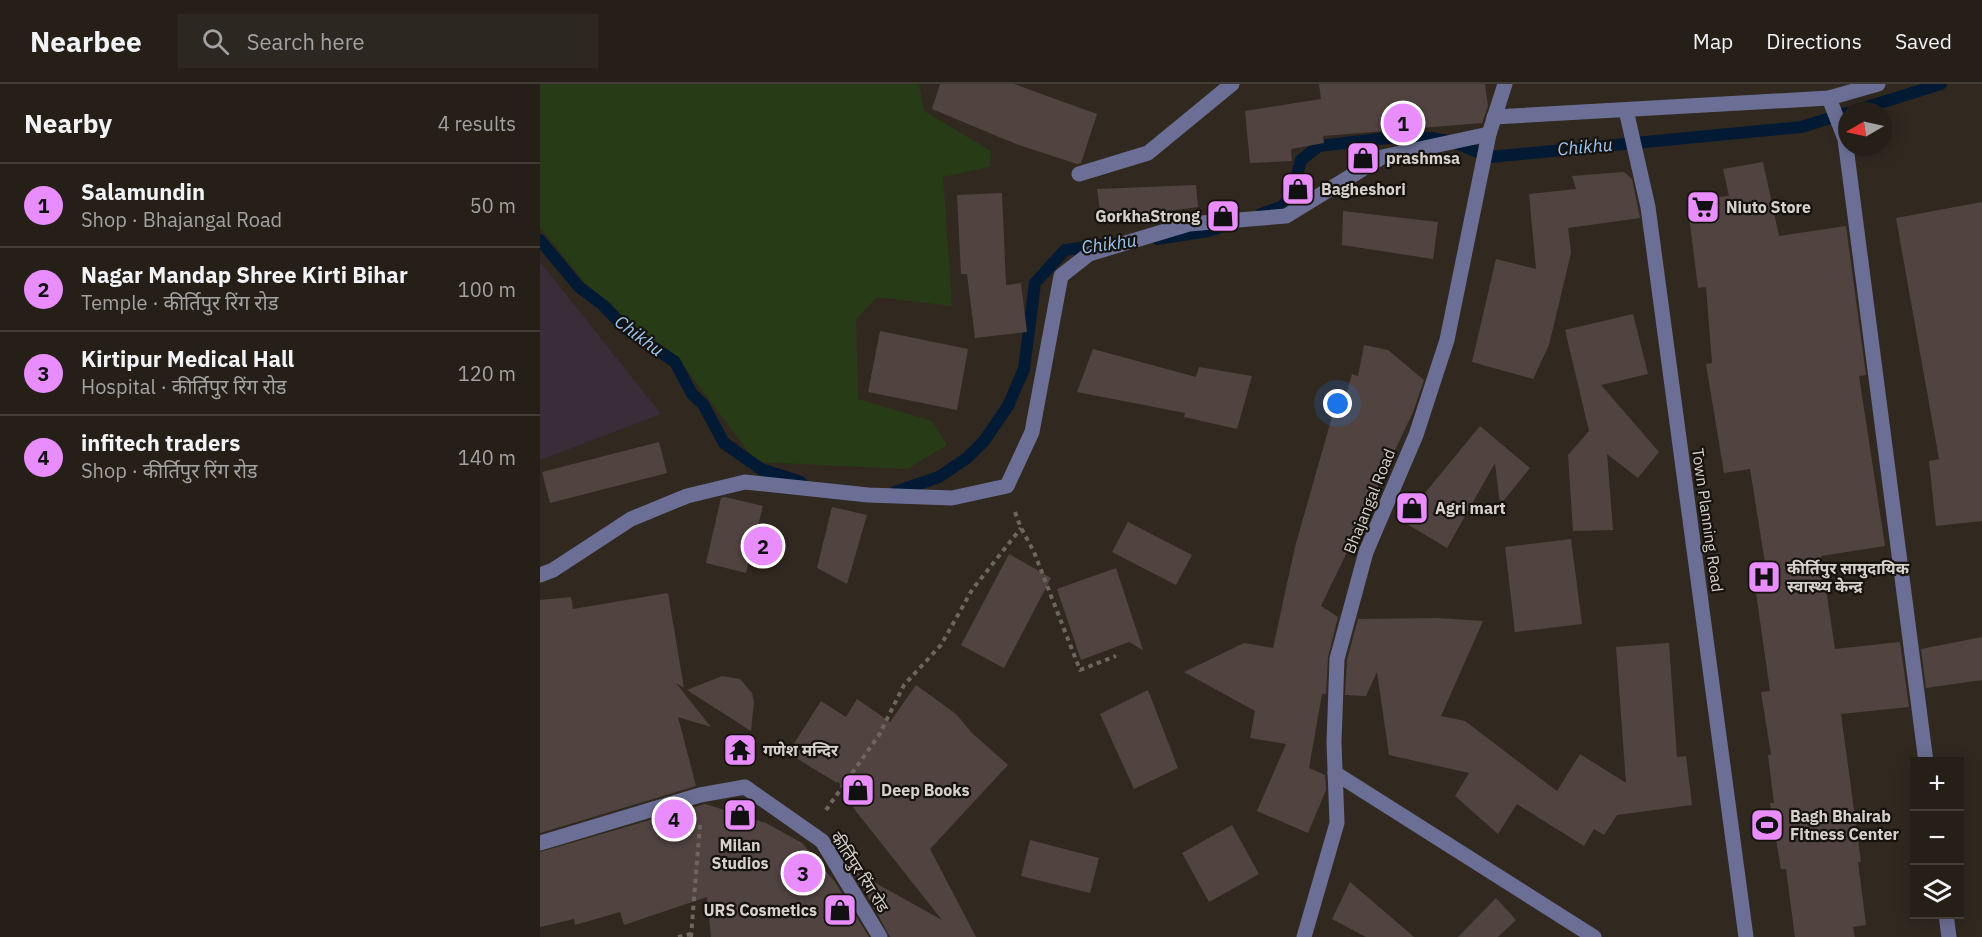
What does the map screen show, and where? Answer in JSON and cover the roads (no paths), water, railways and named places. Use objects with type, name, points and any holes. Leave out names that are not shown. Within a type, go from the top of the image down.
[{"type":"street","points":[[1079,174],[1148,153],[1232,84]]},
{"type":"street","name":"Bhajangal Road","points":[[1304,937],[1337,823],[1335,773],[1337,659],[1366,552],[1416,435],[1447,340],[1489,134],[1505,84]]},
{"type":"street","points":[[1494,117],[1828,98],[1878,84]]},
{"type":"street","points":[[1828,98],[1845,139],[1925,757]]},
{"type":"street","name":"Town Planning Road","points":[[1626,110],[1648,207],[1746,937]]},
{"type":"street","points":[[540,575],[553,570],[631,519],[687,496],[745,482],[868,495],[952,498],[1007,486],[1032,432],[1061,276],[1089,254],[1189,224],[1287,216],[1382,158],[1489,134]]},
{"type":"street","points":[[1335,773],[1594,937]]},
{"type":"street","name":"कीर्तिपुर रिंग रोड","points":[[540,843],[700,795],[745,787],[822,841],[880,937]]},
{"type":"street","points":[[1947,919],[1949,937]]},
{"type":"waterway","name":"Chikhu","points":[[1883,102],[1941,84]]},
{"type":"waterway","name":"Chikhu","points":[[1261,214],[1281,207],[1291,197],[1301,160],[1319,146],[1396,137],[1431,138],[1453,142],[1490,157],[1801,127],[1838,116]]},
{"type":"waterway","name":"Chikhu","points":[[1157,239],[1208,231],[1228,225]]},
{"type":"waterway","name":"Chikhu","points":[[540,240],[579,287],[603,305],[624,327],[675,362],[692,394],[703,404],[724,443],[761,469],[801,482]]},
{"type":"waterway","name":"Chikhu","points":[[895,492],[939,477],[967,458],[984,441],[1008,406],[1024,369],[1035,283],[1065,250],[1101,245]]},
{"type":"place","name":"Salamundin","points":[[1403,123]]},
{"type":"place","name":"prashmsa","points":[[1363,158]]},
{"type":"place","name":"Bagheshori","points":[[1298,189]]},
{"type":"place","name":"Niuto Store","points":[[1703,207]]},
{"type":"place","name":"GorkhaStrong","points":[[1223,216]]},
{"type":"place","name":"Agri mart","points":[[1412,508]]},
{"type":"place","name":"Nagar Mandap Shree Kirti Bihar","points":[[763,546]]},
{"type":"place","name":"कीर्तिपुर सामुदायिक स्वास्थ्य केन्द्र","points":[[1764,577]]},
{"type":"place","name":"गणेश मन्दिर","points":[[740,750]]},
{"type":"place","name":"Deep Books","points":[[858,790]]},
{"type":"place","name":"Milan Studios","points":[[740,815]]},
{"type":"place","name":"infitech traders","points":[[674,819]]},
{"type":"place","name":"Bagh Bhairab Fitness Center","points":[[1767,825]]},
{"type":"place","name":"Kirtipur Medical Hall","points":[[803,873]]},
{"type":"place","name":"URS Cosmetics","points":[[840,910]]}]
